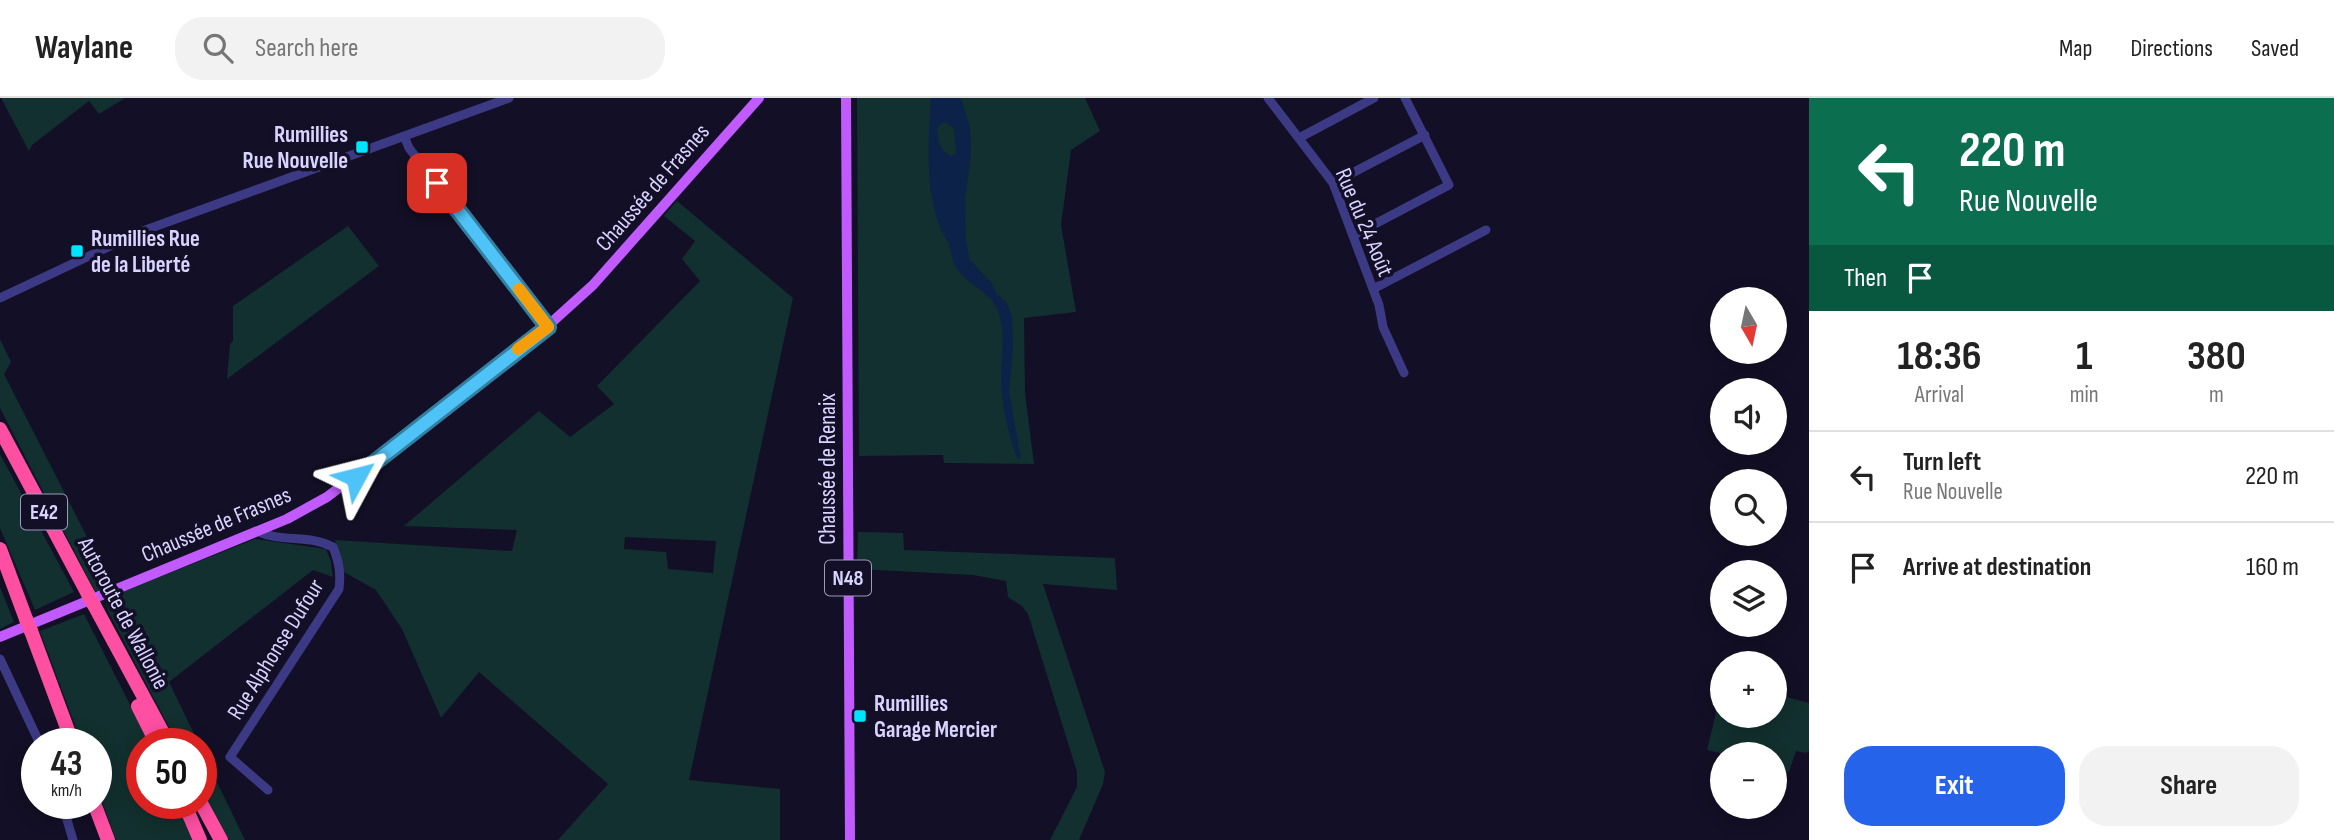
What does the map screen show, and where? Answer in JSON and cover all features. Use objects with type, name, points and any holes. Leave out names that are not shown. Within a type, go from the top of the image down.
[{"type":"highway","name":"Autoroute de Wallonie","points":[[0,429],[160,728]]},
{"type":"highway","name":"E42","points":[[0,549],[67,728]]},
{"type":"highway","points":[[121,655],[132,694],[148,728]]},
{"type":"highway","points":[[100,819],[106,837]]},
{"type":"highway","points":[[191,819],[200,840]]},
{"type":"highway","points":[[210,819],[221,840]]},
{"type":"main road","name":"Chaussée de Frasnes","points":[[0,637],[287,519],[337,492],[548,327],[593,285],[759,98]]},
{"type":"main road","name":"Chaussée de Renaix","points":[[846,98],[850,840]]},
{"type":"street","points":[[0,298],[140,232],[509,98]]},
{"type":"street","name":"Rue du 24 Août","points":[[1268,98],[1333,183],[1373,289],[1383,327],[1404,373]]},
{"type":"street","points":[[1299,138],[1374,98]]},
{"type":"street","points":[[1354,235],[1449,185],[1405,98]]},
{"type":"street","points":[[1333,183],[1425,135]]},
{"type":"street","points":[[404,136],[410,148],[548,327]]},
{"type":"street","points":[[1373,289],[1486,230]]},
{"type":"street","name":"Rue Alphonse Dufour","points":[[256,531],[270,538],[322,541],[333,547],[340,565],[339,589],[230,757],[268,790]]},
{"type":"street","points":[[0,659],[32,728]]},
{"type":"street","points":[[67,819],[73,840]]},
{"type":"green space","points":[[1,98],[125,98],[99,114],[89,101],[32,145],[29,151]]},
{"type":"green space","points":[[857,98],[1085,98],[1100,131],[1071,150],[1061,225],[1076,312],[1024,318],[1025,393],[1034,464],[944,463],[943,455],[859,456]]},
{"type":"green space","points":[[677,201],[793,298],[689,780],[780,789],[780,840],[558,840],[608,784],[479,672],[441,718],[402,629],[376,590],[344,572],[335,540],[512,551],[517,530],[404,526],[539,411],[570,437],[614,404],[597,386],[700,281],[682,259],[695,241],[664,216]],"holes":[[[625,537],[716,541],[713,573],[668,569],[666,552],[624,549]]]},
{"type":"green space","points":[[348,226],[379,266],[227,379],[230,344],[233,341],[233,306]]},
{"type":"green space","points":[[0,339],[11,362],[4,374],[114,590],[98,597],[0,408]]},
{"type":"green space","points":[[0,454],[74,592],[35,610],[0,528]]},
{"type":"green space","points":[[858,532],[903,533],[904,550],[1115,558],[1117,590],[1043,584],[1105,772],[1103,784],[1079,840],[1050,840],[1077,787],[1077,772],[1028,614],[1022,606],[1008,597],[1006,581],[973,575],[857,569]]},
{"type":"green space","points":[[255,539],[326,549],[333,577],[313,570],[169,682],[191,728],[170,728],[104,599]]},
{"type":"green space","points":[[0,587],[14,622],[0,629]]},
{"type":"green space","points":[[84,614],[142,728],[126,728],[126,819],[185,819],[194,840],[116,840],[108,819],[112,819],[112,728],[76,728],[40,631]]},
{"type":"green space","points":[[1787,697],[1809,703],[1809,751],[1796,751],[1789,772],[1787,742],[1710,742],[1710,751],[1707,750],[1712,728],[1787,728]]},
{"type":"green space","points":[[217,782],[245,840],[229,840],[217,818]]},
{"type":"water","points":[[931,98],[961,98],[970,127],[971,156],[965,198],[966,241],[970,260],[992,283],[996,293],[1006,302],[1012,316],[1013,350],[1009,392],[1021,459],[1017,458],[1004,410],[1001,380],[1002,336],[998,311],[990,298],[965,278],[955,265],[949,244],[940,228],[931,194]],"holes":[[[944,122],[954,128],[956,153],[951,156],[940,145],[937,128]]]},
{"type":"slow traffic","points":[[518,349],[548,327],[519,289]]},
{"type":"place","name":"Rumillies Rue Nouvelle","points":[[362,147]]},
{"type":"place","name":"Rumillies Rue de la Liberté","points":[[77,251]]},
{"type":"place","name":"Rumillies Garage Mercier","points":[[860,716]]},
{"type":"route","points":[[356,477],[548,327],[437,183]]}]
